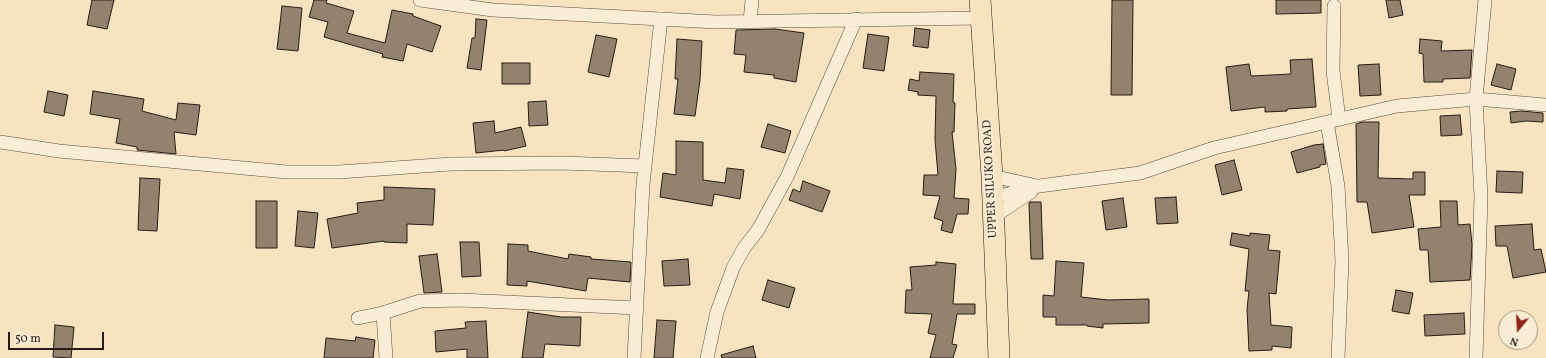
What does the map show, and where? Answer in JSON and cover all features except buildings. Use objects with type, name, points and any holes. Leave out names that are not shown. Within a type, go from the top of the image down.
[{"type":"main road","name":"UPPER SILUKO ROAD","points":[[980,9],[992,176],[999,358]]},
{"type":"street","points":[[420,0],[716,22],[856,19],[980,9]]},
{"type":"street","points":[[750,22],[752,0]]},
{"type":"street","points":[[1476,358],[1480,197],[1476,99],[1485,0]]},
{"type":"street","points":[[1334,6],[1333,120],[1342,261],[1338,358]]},
{"type":"street","points":[[634,358],[645,166],[661,19]]},
{"type":"street","points":[[707,358],[717,312],[733,268],[744,248],[758,230],[787,177],[856,19]]},
{"type":"street","points":[[993,208],[1039,186],[1140,172],[1214,148],[1397,106],[1476,99],[1546,105]]},
{"type":"street","points":[[0,142],[59,151],[288,172],[339,172],[451,164],[564,163],[645,166]]},
{"type":"street","points":[[992,176],[1039,186]]},
{"type":"street","points":[[993,208],[1039,186]]},
{"type":"street","points":[[358,318],[383,313],[420,301],[461,300],[637,308]]},
{"type":"street","points":[[383,313],[386,358]]}]
